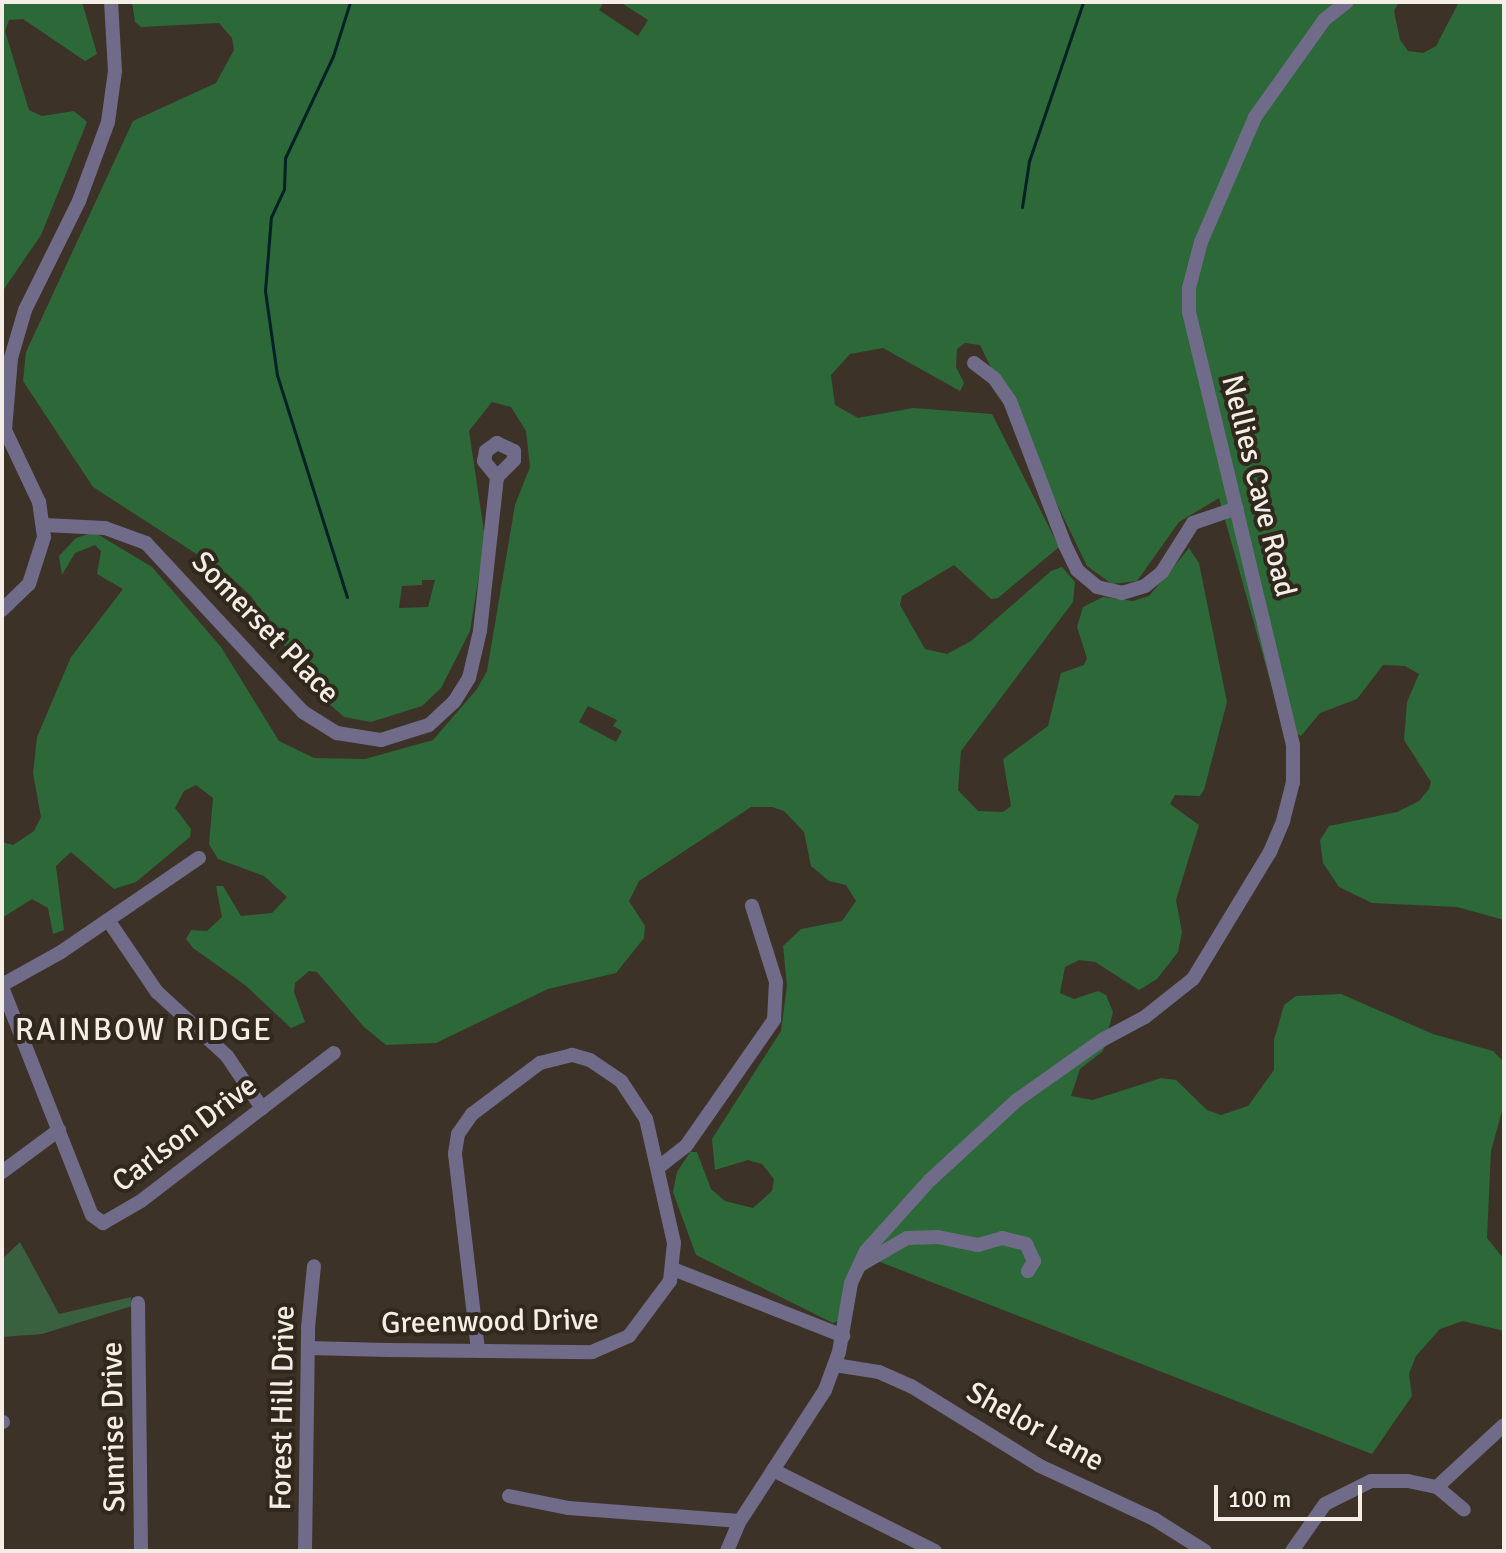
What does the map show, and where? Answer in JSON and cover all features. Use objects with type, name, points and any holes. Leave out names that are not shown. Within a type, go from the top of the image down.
[{"type":"street","points":[[2,610],[35,574],[44,525],[39,502],[7,439],[7,378],[25,310],[79,201],[108,122],[115,71],[111,2]]},
{"type":"street","name":"Nellies Cave Road","points":[[856,1270],[866,1251],[929,1181],[1017,1100],[1102,1040],[1177,993],[1207,959],[1270,852],[1293,782],[1293,745],[1189,312],[1194,263],[1255,117],[1325,19],[1347,2]]},
{"type":"street","points":[[974,363],[994,378],[1010,401],[1065,545],[1077,570],[1097,587],[1122,593],[1145,586],[1162,572],[1193,523],[1237,508]]},
{"type":"street","name":"Somerset Place","points":[[44,525],[105,528],[146,543],[303,712],[337,733],[381,740],[429,725],[454,702],[469,678],[480,631],[497,477]]},
{"type":"street","points":[[2,1172],[59,1130],[2,986],[108,920],[199,858]]},
{"type":"street","points":[[659,1167],[686,1146],[774,1020],[776,982],[752,906]]},
{"type":"street","points":[[108,920],[157,992],[227,1056],[262,1108]]},
{"type":"street","name":"Carlson Drive","points":[[59,1130],[92,1215],[103,1223],[115,1220],[334,1053]]},
{"type":"street","points":[[478,1351],[455,1154],[458,1134],[472,1114],[540,1063],[580,1056],[612,1073],[630,1092],[651,1132],[673,1269],[843,1336]]},
{"type":"street","points":[[733,1549],[740,1521],[812,1413],[835,1365],[856,1270],[907,1238],[938,1237],[978,1245],[1002,1238],[1026,1244],[1034,1261],[1028,1271]]},
{"type":"street","name":"Forest Hill Drive","points":[[305,1551],[308,1348],[314,1266]]},
{"type":"street","name":"Greenwood Drive","points":[[308,1348],[478,1351],[608,1349],[634,1331],[665,1291],[673,1269]]},
{"type":"street","name":"Sunrise Drive","points":[[138,1303],[141,1551]]},
{"type":"street","name":"Shelor Lane","points":[[835,1365],[879,1372],[911,1386],[1040,1466],[1154,1519],[1205,1551]]},
{"type":"street","points":[[1437,1487],[1504,1425]]},
{"type":"street","points":[[773,1470],[935,1551]]},
{"type":"street","points":[[1292,1551],[1320,1509],[1349,1488],[1386,1479],[1437,1487],[1464,1510]]},
{"type":"street","points":[[509,1496],[568,1508],[740,1521]]},
{"type":"green space","points":[[2,2],[82,2],[97,54],[85,61],[23,19],[9,20],[5,31],[29,110],[42,116],[74,111],[87,122],[41,235],[2,292]]},
{"type":"green space","points":[[132,2],[604,2],[599,10],[638,36],[648,20],[620,2],[1399,2],[1394,11],[1400,40],[1408,51],[1423,53],[1436,46],[1459,2],[1504,2],[1504,920],[1457,907],[1372,903],[1339,887],[1323,863],[1320,840],[1329,826],[1397,812],[1419,801],[1429,789],[1431,782],[1404,740],[1407,702],[1419,674],[1405,666],[1383,665],[1357,699],[1320,713],[1301,736],[1283,727],[1219,498],[1179,522],[1137,581],[1112,584],[1087,566],[980,345],[965,343],[957,349],[956,367],[964,383],[960,391],[883,348],[850,354],[831,375],[835,405],[858,418],[913,408],[992,414],[1059,547],[998,598],[991,599],[954,565],[902,596],[900,605],[925,649],[947,654],[971,641],[1051,571],[1062,567],[1075,582],[1073,602],[961,751],[958,790],[978,811],[1003,812],[1011,806],[1003,759],[1048,726],[1061,673],[1084,665],[1087,658],[1077,627],[1083,607],[1103,597],[1133,601],[1149,596],[1189,548],[1199,563],[1227,702],[1204,790],[1200,796],[1175,795],[1170,804],[1199,825],[1176,900],[1182,932],[1178,952],[1157,979],[1139,990],[1095,962],[1079,960],[1065,967],[1060,993],[1074,999],[1098,991],[1106,995],[1113,1012],[1103,1051],[1080,1069],[1071,1096],[1093,1100],[1161,1078],[1176,1080],[1207,1110],[1221,1115],[1248,1106],[1274,1070],[1274,1040],[1284,1005],[1296,996],[1341,994],[1433,1034],[1493,1051],[1504,1062],[1504,1104],[1491,1151],[1487,1238],[1504,1259],[1504,1331],[1463,1321],[1440,1329],[1416,1356],[1409,1374],[1412,1396],[1372,1454],[875,1260],[858,1278],[850,1315],[833,1323],[696,1255],[673,1192],[677,1172],[690,1152],[697,1152],[711,1189],[725,1201],[753,1208],[772,1191],[774,1179],[762,1164],[748,1160],[715,1170],[712,1139],[781,1031],[787,986],[783,946],[801,929],[842,921],[856,901],[846,885],[829,881],[811,866],[804,832],[784,811],[772,807],[751,807],[639,881],[629,901],[645,926],[644,938],[616,973],[548,989],[436,1043],[386,1045],[364,1027],[317,972],[309,971],[295,983],[294,992],[305,1022],[291,1028],[245,985],[193,948],[186,939],[191,930],[207,931],[222,917],[216,886],[223,886],[241,916],[272,913],[287,897],[264,876],[218,859],[209,844],[213,798],[196,785],[184,791],[175,808],[191,829],[190,837],[136,882],[114,889],[71,852],[56,866],[64,930],[53,934],[48,908],[32,899],[2,918],[2,842],[13,845],[34,831],[41,817],[33,773],[37,737],[71,657],[123,589],[97,574],[101,551],[95,545],[75,553],[62,575],[59,556],[76,538],[94,532],[152,567],[221,647],[279,741],[314,758],[365,759],[433,740],[477,689],[487,671],[515,505],[530,467],[526,431],[511,407],[492,402],[469,431],[485,538],[470,631],[441,688],[422,706],[371,722],[344,717],[317,693],[251,596],[226,573],[93,487],[23,381],[26,352],[133,121],[216,83],[234,50],[232,38],[219,23],[141,27],[135,22]],"holes":[[[422,580],[435,580],[428,607],[399,608],[402,586],[422,585]],[[588,706],[617,720],[613,726],[622,731],[616,742],[579,722]]]},
{"type":"green space","points":[[20,1242],[59,1314],[131,1297],[132,1306],[42,1334],[2,1337],[2,1259]]},
{"type":"waterway","points":[[347,597],[277,375],[265,291],[271,217],[284,189],[285,158],[333,56],[350,2]]},
{"type":"waterway","points":[[1022,207],[1029,161],[1083,2]]},
{"type":"district","name":"RAINBOW RIDGE","points":[[144,1030]]}]
